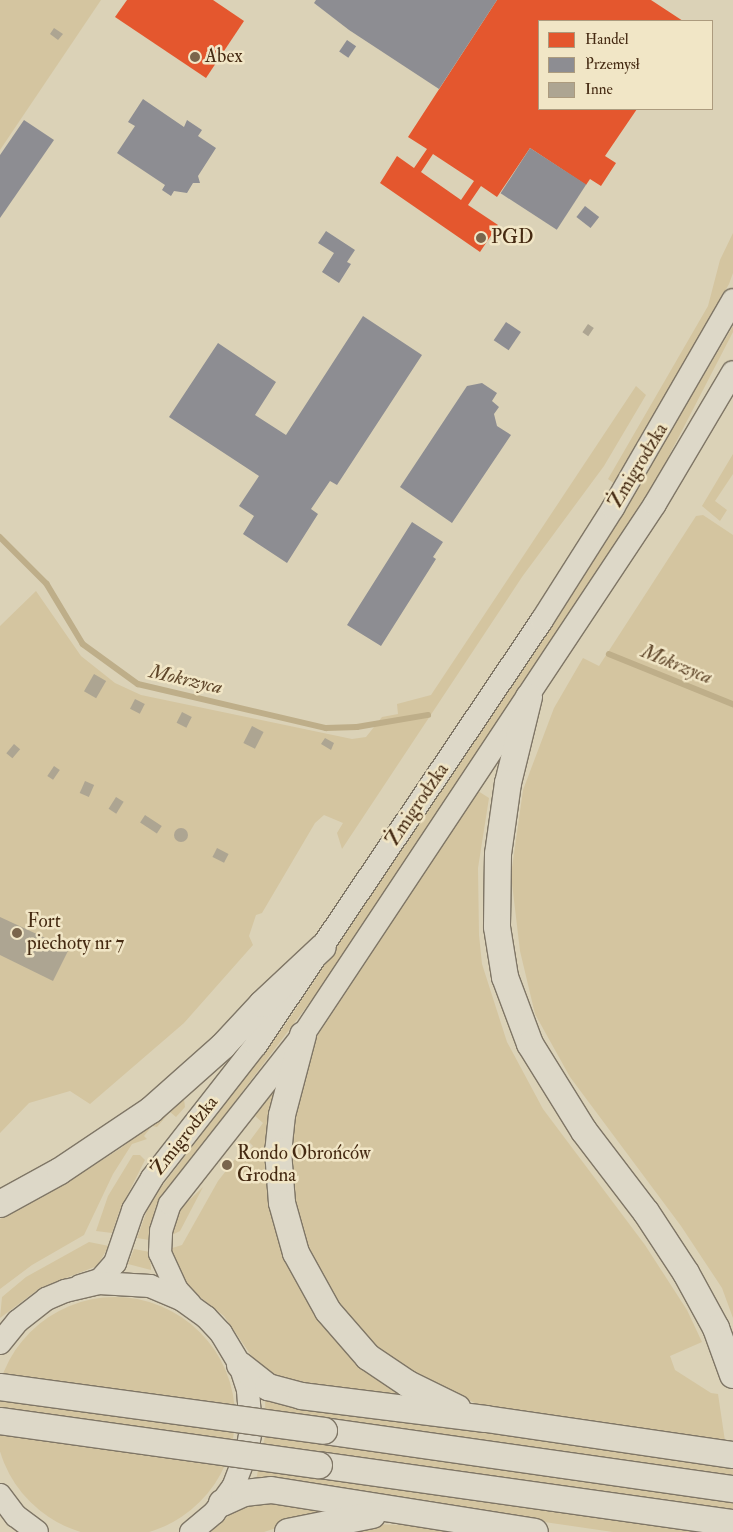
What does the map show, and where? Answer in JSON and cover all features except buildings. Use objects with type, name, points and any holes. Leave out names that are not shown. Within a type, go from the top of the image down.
[{"type":"highway","points":[[529,696],[508,783],[498,854],[496,927],[504,978],[530,1044],[584,1131],[646,1212],[686,1272],[716,1328],[733,1375]]},
{"type":"highway","points":[[0,1204],[60,1171],[150,1110],[223,1046],[262,1004],[323,947]]},
{"type":"highway","points":[[303,1035],[282,1115],[278,1151],[288,1228],[306,1276],[338,1324],[368,1357],[428,1395],[486,1419]]},
{"type":"highway","points":[[240,1365],[268,1387],[285,1393],[486,1419],[733,1455]]},
{"type":"highway","points":[[0,1387],[733,1489]]},
{"type":"highway","points":[[0,1421],[733,1523]]},
{"type":"highway","points":[[222,1503],[244,1493],[271,1490],[402,1513],[535,1532]]},
{"type":"highway","points":[[288,1532],[333,1521],[402,1513]]},
{"type":"main road","name":"Żmigrodzka","points":[[80,1286],[100,1280],[115,1263],[133,1210],[152,1178],[256,1045],[323,947],[613,508],[733,300]]},
{"type":"main road","name":"Żmigrodzka","points":[[190,1304],[177,1290],[160,1253],[165,1214],[175,1197],[303,1035],[655,504],[733,372]]},
{"type":"main road","points":[[0,1343],[29,1311],[46,1299],[80,1286],[130,1282],[171,1293],[190,1304],[221,1333],[240,1365],[248,1390],[251,1430],[242,1469],[222,1503],[192,1532]]},
{"type":"main road","points":[[0,1495],[16,1516],[37,1532]]},
{"type":"shaded area","points":[[0,0],[101,0],[0,150]]},
{"type":"shaded area","points":[[733,233],[733,273],[729,284],[615,484],[608,479],[708,306],[720,260]]},
{"type":"shaded area","points":[[733,326],[733,332],[659,475],[632,518],[326,981],[162,1198],[155,1209],[149,1240],[137,1238],[150,1202],[283,1028],[599,552]]},
{"type":"shaded area","points":[[636,386],[646,395],[604,466],[522,577],[342,849],[337,833],[343,823],[324,815],[315,823],[262,913],[256,915],[249,936],[253,945],[184,1023],[90,1104],[70,1091],[29,1103],[0,1133],[0,626],[36,591],[81,656],[115,683],[141,695],[352,739],[366,737],[382,717],[398,714],[397,704],[431,695]]},
{"type":"shaded area","points":[[733,454],[733,474],[715,501],[727,510],[720,521],[702,506]]},
{"type":"shaded area","points":[[703,515],[733,535],[733,1318],[722,1288],[681,1226],[570,1077],[535,1014],[520,951],[511,875],[523,790],[554,708],[583,658],[599,666],[696,516]]},
{"type":"shaded area","points":[[478,791],[489,798],[478,868],[479,935],[482,964],[507,1042],[543,1109],[645,1245],[687,1310],[702,1342],[670,1356],[675,1370],[711,1393],[718,1394],[725,1441],[482,1406],[405,1373],[354,1331],[297,1232],[289,1128],[314,1041]]},
{"type":"shaded area","points":[[279,1076],[286,1257],[311,1306],[412,1399],[299,1385],[274,1378],[257,1364],[224,1316],[186,1286],[169,1249],[182,1245],[218,1181],[236,1158],[240,1161],[253,1146],[249,1142],[263,1123],[254,1115]]},
{"type":"shaded area","points":[[184,1099],[185,1107],[176,1117],[170,1112],[157,1127],[152,1126],[144,1136],[147,1139],[132,1144],[113,1174],[84,1235],[32,1265],[0,1289],[0,1219],[66,1183],[121,1148]]},
{"type":"shaded area","points":[[133,1155],[140,1155],[145,1160],[119,1212],[112,1233],[96,1231],[108,1196]]},
{"type":"shaded area","points":[[203,1187],[180,1231],[168,1237],[176,1213]]},
{"type":"shaded area","points":[[89,1242],[109,1246],[97,1266],[40,1288],[0,1318],[2,1297],[26,1277]]},
{"type":"shaded area","points":[[134,1249],[150,1252],[151,1270],[128,1264]]},
{"type":"shaded area","points":[[127,1297],[138,1299],[161,1306],[182,1317],[200,1332],[215,1350],[230,1382],[235,1405],[235,1429],[230,1452],[215,1484],[200,1502],[182,1517],[161,1528],[146,1533],[84,1533],[58,1523],[39,1510],[22,1493],[9,1474],[-1,1448],[-1,1386],[4,1371],[15,1350],[30,1332],[48,1317],[69,1306],[92,1299]]},
{"type":"shaded area","points":[[265,1399],[733,1465],[733,1532],[613,1532],[256,1480],[266,1431]]},
{"type":"shaded area","points":[[257,1500],[330,1510],[264,1532],[211,1532],[235,1510]]},
{"type":"shaded area","points":[[374,1524],[424,1526],[462,1532],[320,1532]]},
{"type":"waterway","name":"Mokrzyca","points":[[0,537],[47,584],[83,644],[138,684],[326,728],[357,727],[428,715]]},
{"type":"waterway","name":"Mokrzyca","points":[[609,654],[733,704]]},
{"type":"place","name":"Abex","points":[[195,57]]},
{"type":"place","name":"PGD","points":[[481,238]]},
{"type":"place","name":"Fort piechoty nr 7","points":[[17,933]]},
{"type":"place","name":"Rondo Obrońców Grodna","points":[[227,1165]]}]
